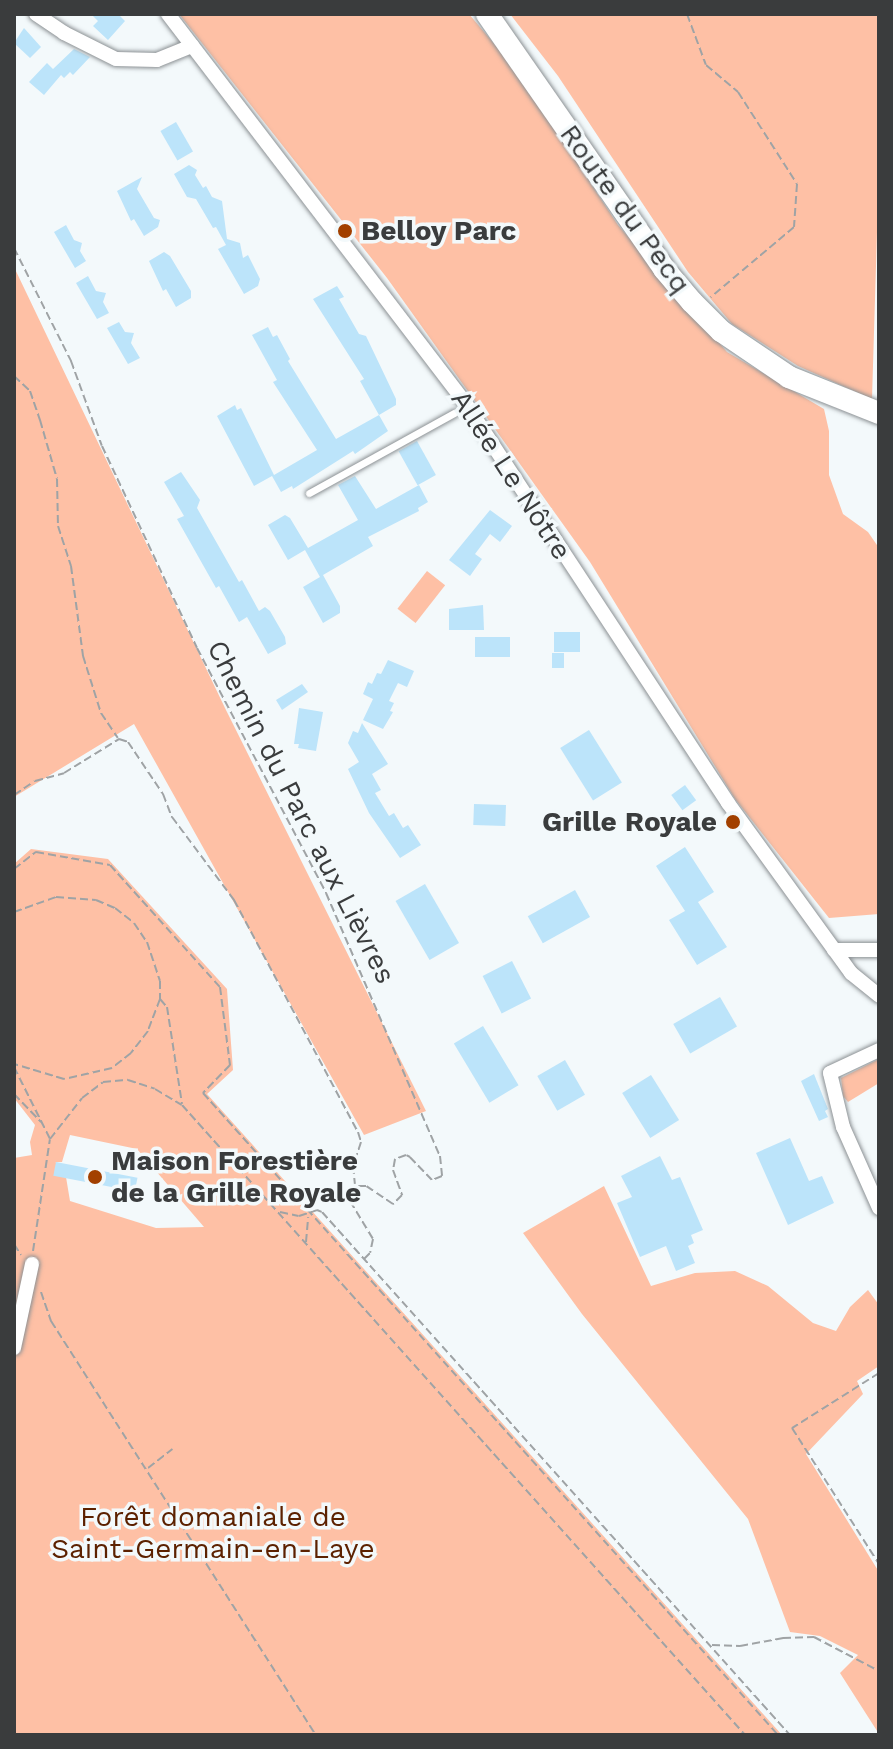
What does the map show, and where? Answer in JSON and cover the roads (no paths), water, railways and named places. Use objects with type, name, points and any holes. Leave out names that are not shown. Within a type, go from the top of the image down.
[{"type":"main road","name":"Route du Pecq","points":[[487,14],[664,269],[698,308],[721,331],[789,377],[879,413]]},
{"type":"street","points":[[36,14],[64,33],[116,59],[157,60],[192,46]]},
{"type":"street","name":"Allée Le Nôtre","points":[[168,14],[464,401],[719,789],[851,973],[879,996]]},
{"type":"street","points":[[834,950],[879,950]]},
{"type":"street","points":[[879,1050],[830,1073],[843,1127],[879,1208]]},
{"type":"street","points":[[14,1348],[32,1264]]},
{"type":"lane","points":[[309,493],[454,413]]},
{"type":"place","name":"Belloy Parc","points":[[345,231]]},
{"type":"place","name":"Grille Royale","points":[[733,822]]},
{"type":"place","name":"Maison Forestière de la Grille Royale","points":[[95,1177]]},
{"type":"park label","name":"Forêt domaniale de Saint-Germain-en-Laye","points":[[213,1533]]}]
